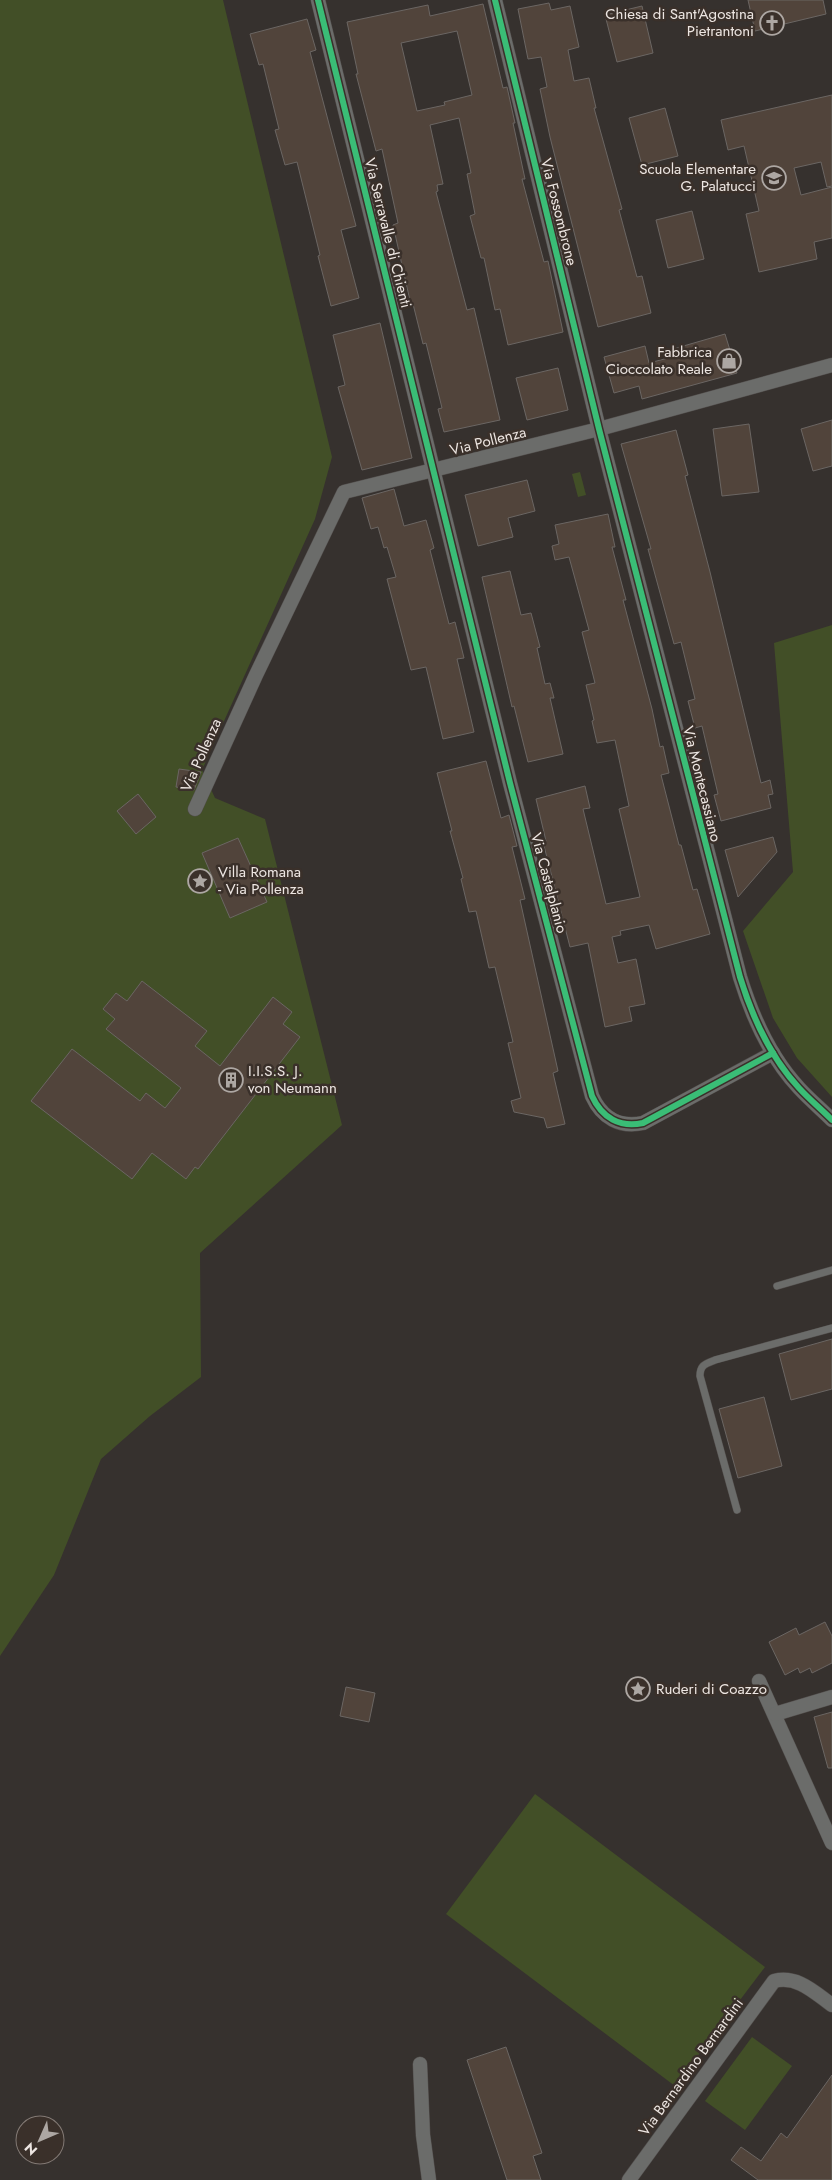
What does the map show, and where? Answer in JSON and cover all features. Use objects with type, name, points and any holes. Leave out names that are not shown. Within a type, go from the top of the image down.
[{"type":"street","name":"Via Serravalle di Chienti","points":[[318,0],[434,472]]},
{"type":"street","name":"Via Fossombrone","points":[[495,0],[600,429]]},
{"type":"street","name":"Via Pollenza","points":[[195,809],[256,675],[344,492],[434,472],[600,429],[832,365]]},
{"type":"street","name":"Via Montecassiano","points":[[600,429],[740,977],[751,1009],[772,1053],[798,1087],[832,1120]]},
{"type":"street","name":"Via Castelplanio","points":[[434,472],[510,783],[592,1096],[596,1105],[608,1118],[616,1122],[629,1125],[643,1122],[772,1053]]},
{"type":"street","points":[[759,1681],[832,1843]]},
{"type":"street","points":[[775,1714],[832,1697]]},
{"type":"street","name":"Via Bernardino Bernardini","points":[[629,2180],[774,1981],[783,1979],[801,1982],[832,2005]]},
{"type":"street","points":[[420,2064],[423,2135],[429,2180]]},
{"type":"lane","points":[[777,1286],[832,1270]]},
{"type":"lane","points":[[737,1510],[700,1376],[700,1369],[703,1364],[715,1360],[832,1328]]},
{"type":"green space","points":[[0,0],[223,0],[332,457],[315,519],[202,770],[215,798],[265,819],[342,1125],[200,1253],[201,1377],[150,1416],[101,1459],[54,1575],[0,1656]]},
{"type":"green space","points":[[580,472],[586,495],[578,497],[572,474]]},
{"type":"green space","points":[[832,625],[832,1097],[797,1058],[773,1018],[743,931],[793,872],[774,643]]},
{"type":"green space","points":[[535,1794],[765,1967],[675,2086],[446,1914]]},
{"type":"green space","points":[[752,2037],[792,2066],[745,2130],[705,2101]]},
{"type":"building","name":"Chiesa di Sant'Agostina Pietrantoni","points":[[748,0],[823,0],[826,14],[755,31]]},
{"type":"building","points":[[549,3],[551,10],[570,6],[579,47],[568,50],[574,81],[589,78],[596,108],[594,108],[622,209],[619,210],[637,277],[642,276],[651,313],[598,327],[550,137],[540,89],[547,87],[541,57],[528,59],[518,9]]},
{"type":"building","points":[[483,4],[503,88],[507,87],[525,179],[522,179],[544,262],[548,261],[563,332],[508,345],[500,309],[495,310],[484,258],[481,258],[470,216],[475,214],[467,174],[471,173],[459,118],[430,125],[443,184],[437,185],[438,191],[436,192],[467,310],[474,308],[500,420],[444,432],[438,409],[442,408],[426,343],[423,344],[413,304],[411,305],[393,225],[398,223],[382,149],[376,151],[356,74],[358,74],[347,22],[428,5],[430,16]],"holes":[[[457,31],[472,95],[444,102],[445,105],[417,111],[401,43]]]},
{"type":"building","points":[[642,6],[653,53],[617,62],[605,15]]},
{"type":"building","points":[[307,19],[316,50],[310,52],[356,226],[341,230],[359,298],[331,306],[297,162],[285,165],[275,130],[279,129],[263,64],[259,65],[250,34]]},
{"type":"building","name":"Scuola Elementare G. Palatucci","points":[[832,95],[832,186],[827,187],[821,162],[794,168],[801,195],[832,187],[832,238],[814,242],[817,259],[759,272],[746,214],[759,211],[744,146],[728,150],[721,120]]},
{"type":"building","points":[[665,108],[678,156],[642,165],[629,118]]},
{"type":"building","points":[[692,211],[704,259],[668,268],[656,220]]},
{"type":"building","points":[[380,323],[412,458],[362,470],[338,387],[345,385],[333,335]]},
{"type":"building","points":[[725,334],[737,373],[642,399],[639,386],[614,393],[604,357],[645,346],[649,363],[676,356],[673,349]]},
{"type":"building","points":[[558,368],[568,410],[527,420],[516,378]]},
{"type":"building","points":[[832,420],[832,466],[813,471],[801,429]]},
{"type":"building","points":[[749,424],[759,492],[722,496],[713,429]]},
{"type":"building","points":[[676,430],[688,475],[685,476],[761,783],[770,780],[773,794],[768,795],[771,808],[721,821],[714,795],[718,794],[702,726],[695,728],[688,701],[695,699],[681,642],[674,644],[648,549],[651,549],[621,444]]},
{"type":"building","points":[[527,480],[535,511],[508,518],[513,537],[478,546],[465,495]]},
{"type":"building","points":[[394,489],[404,526],[426,520],[434,548],[430,550],[449,624],[455,622],[464,658],[457,659],[474,732],[443,739],[426,667],[411,670],[387,579],[396,577],[387,547],[384,548],[378,527],[371,529],[362,498]]},
{"type":"building","points":[[608,514],[615,547],[612,547],[626,600],[623,600],[652,709],[660,747],[663,746],[669,773],[661,775],[679,845],[681,845],[693,890],[697,889],[710,934],[656,949],[649,925],[620,931],[621,935],[612,937],[618,963],[636,959],[645,1004],[629,1007],[632,1021],[605,1027],[588,943],[570,947],[543,842],[546,841],[536,799],[585,786],[590,808],[583,809],[606,904],[640,897],[619,809],[629,806],[615,740],[597,743],[592,721],[594,720],[586,685],[595,683],[582,632],[589,630],[569,557],[555,560],[552,546],[559,544],[555,525]]},
{"type":"building","points":[[510,571],[521,615],[531,613],[540,647],[537,648],[545,684],[550,683],[554,698],[550,698],[563,754],[528,762],[514,706],[512,707],[482,577]]},
{"type":"building","points":[[486,761],[501,818],[509,815],[517,846],[512,847],[525,899],[520,900],[558,1071],[553,1073],[565,1124],[547,1128],[544,1118],[514,1112],[511,1101],[521,1098],[508,1043],[513,1042],[495,967],[489,968],[476,911],[469,912],[461,879],[463,878],[437,773]]},
{"type":"building","points":[[179,769],[201,772],[194,790],[176,787]]},
{"type":"building","points":[[138,794],[156,817],[136,834],[117,811]]},
{"type":"building","points":[[773,837],[777,852],[738,897],[725,850]]},
{"type":"building","points":[[238,838],[267,902],[230,918],[202,853]]},
{"type":"building","name":"I.I.S.S. J. von Neumann","points":[[142,981],[207,1031],[195,1046],[220,1066],[273,997],[292,1012],[283,1024],[300,1037],[198,1169],[195,1167],[186,1179],[152,1153],[132,1179],[31,1101],[72,1049],[140,1101],[146,1093],[165,1108],[181,1088],[106,1029],[115,1019],[103,1009],[116,993],[127,1001]]},
{"type":"building","points":[[832,1339],[832,1389],[791,1400],[779,1354]]},
{"type":"building","points":[[764,1397],[782,1466],[738,1478],[719,1409]]},
{"type":"building","points":[[825,1622],[832,1636],[832,1663],[812,1673],[810,1668],[800,1673],[798,1668],[785,1675],[769,1642],[796,1628],[799,1635]]},
{"type":"building","points":[[346,1687],[375,1693],[369,1722],[340,1716]]},
{"type":"building","points":[[832,1712],[832,1768],[828,1768],[814,1717]]},
{"type":"building","points":[[506,2047],[542,2153],[533,2156],[541,2180],[507,2180],[467,2060]]},
{"type":"building","points":[[832,2075],[832,2180],[758,2180],[731,2160],[741,2147],[761,2161],[781,2133],[787,2138]]},
{"type":"cycle path","points":[[318,0],[510,783],[592,1096],[606,1116],[613,1120],[627,1124],[643,1123],[773,1053]]},
{"type":"cycle path","points":[[495,0],[599,429],[740,977],[756,1021],[779,1063],[799,1088],[832,1120]]},
{"type":"place","name":"Chiesa di Sant'Agostina Pietrantoni","points":[[772,23]]},
{"type":"place","name":"Scuola Elementare G. Palatucci","points":[[774,178]]},
{"type":"place","name":"Fabbrica Cioccolato Reale","points":[[729,361]]},
{"type":"place","name":"Villa Romana - Via Pollenza","points":[[200,881]]},
{"type":"place","name":"I.I.S.S. J. von Neumann","points":[[231,1080]]},
{"type":"place","name":"Ruderi di Coazzo","points":[[638,1689]]}]
